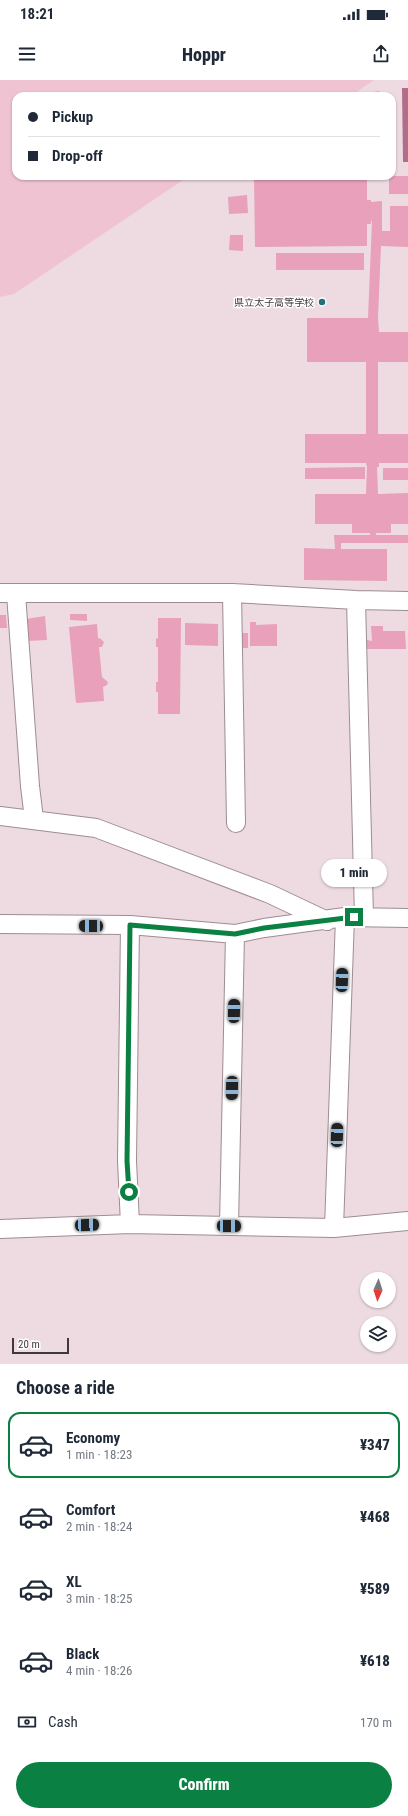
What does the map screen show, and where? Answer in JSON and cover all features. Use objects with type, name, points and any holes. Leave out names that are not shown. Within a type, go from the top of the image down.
[{"type":"street","points":[[34,819],[8,593],[232,593],[356,600],[408,601]]},
{"type":"street","points":[[232,593],[236,823]]},
{"type":"street","points":[[356,600],[364,917]]},
{"type":"street","points":[[0,816],[34,819],[96,828],[270,894],[327,921]]},
{"type":"street","points":[[334,1228],[345,918]]},
{"type":"street","points":[[0,924],[130,925],[235,934],[264,928],[345,918],[408,918]]},
{"type":"street","points":[[130,925],[127,1161],[130,1224]]},
{"type":"street","points":[[229,1226],[235,934]]},
{"type":"street","points":[[0,1228],[130,1224],[334,1228],[408,1221]]},
{"type":"shaded area","points":[[0,80],[374,80],[357,92],[12,92],[12,180],[183,180],[14,294],[0,297]]},
{"type":"shaded area","points":[[402,88],[408,88],[408,162],[403,162]]},
{"type":"building","points":[[396,176],[408,176],[408,194],[389,194],[389,180],[396,180]]},
{"type":"building","points":[[254,180],[367,180],[367,200],[371,200],[371,202],[382,201],[382,231],[390,231],[390,206],[408,206],[408,247],[381,246],[378,318],[379,332],[408,332],[408,362],[378,362],[378,434],[408,434],[408,463],[379,463],[379,467],[377,467],[378,494],[408,493],[408,524],[391,524],[391,533],[376,533],[376,535],[408,535],[408,543],[341,543],[341,549],[387,549],[387,581],[304,580],[304,548],[335,549],[334,535],[370,535],[370,533],[352,533],[352,524],[315,524],[315,494],[366,494],[367,467],[366,463],[305,463],[305,434],[366,434],[366,362],[307,362],[307,318],[368,318],[372,221],[371,224],[367,224],[367,246],[255,247]]},
{"type":"building","points":[[247,195],[248,213],[229,214],[228,197]]},
{"type":"building","points":[[230,235],[243,235],[243,251],[229,250]]},
{"type":"building","points":[[276,253],[364,253],[364,270],[276,270]]},
{"type":"building","points":[[365,467],[365,479],[305,479],[305,468]]},
{"type":"building","points":[[383,468],[408,468],[408,480],[383,480]]},
{"type":"building","points":[[70,614],[87,614],[87,621],[70,620]]},
{"type":"building","points":[[0,615],[6,615],[7,628],[0,628]]},
{"type":"building","points":[[45,616],[47,640],[27,641],[26,619]]},
{"type":"building","points":[[158,618],[181,618],[180,714],[158,714],[158,692],[156,692],[156,682],[158,682],[158,647],[156,647],[156,638],[158,639]]},
{"type":"building","points":[[250,622],[256,622],[256,625],[277,624],[277,646],[250,646]]},
{"type":"building","points":[[185,623],[218,624],[218,646],[185,645]]},
{"type":"building","points":[[97,624],[98,638],[104,642],[102,647],[99,647],[102,677],[108,682],[107,685],[103,687],[104,701],[76,703],[69,627]]},
{"type":"building","points":[[371,626],[383,626],[383,631],[405,631],[406,649],[367,649],[367,640],[372,641]]},
{"type":"building","points":[[241,633],[248,633],[248,648],[241,648]]},
{"type":"place","name":"県立太子高等学校","points":[[322,302]]},
{"type":"route","points":[[129,1192],[127,1161],[130,925],[235,934],[264,928],[354,917]]}]
